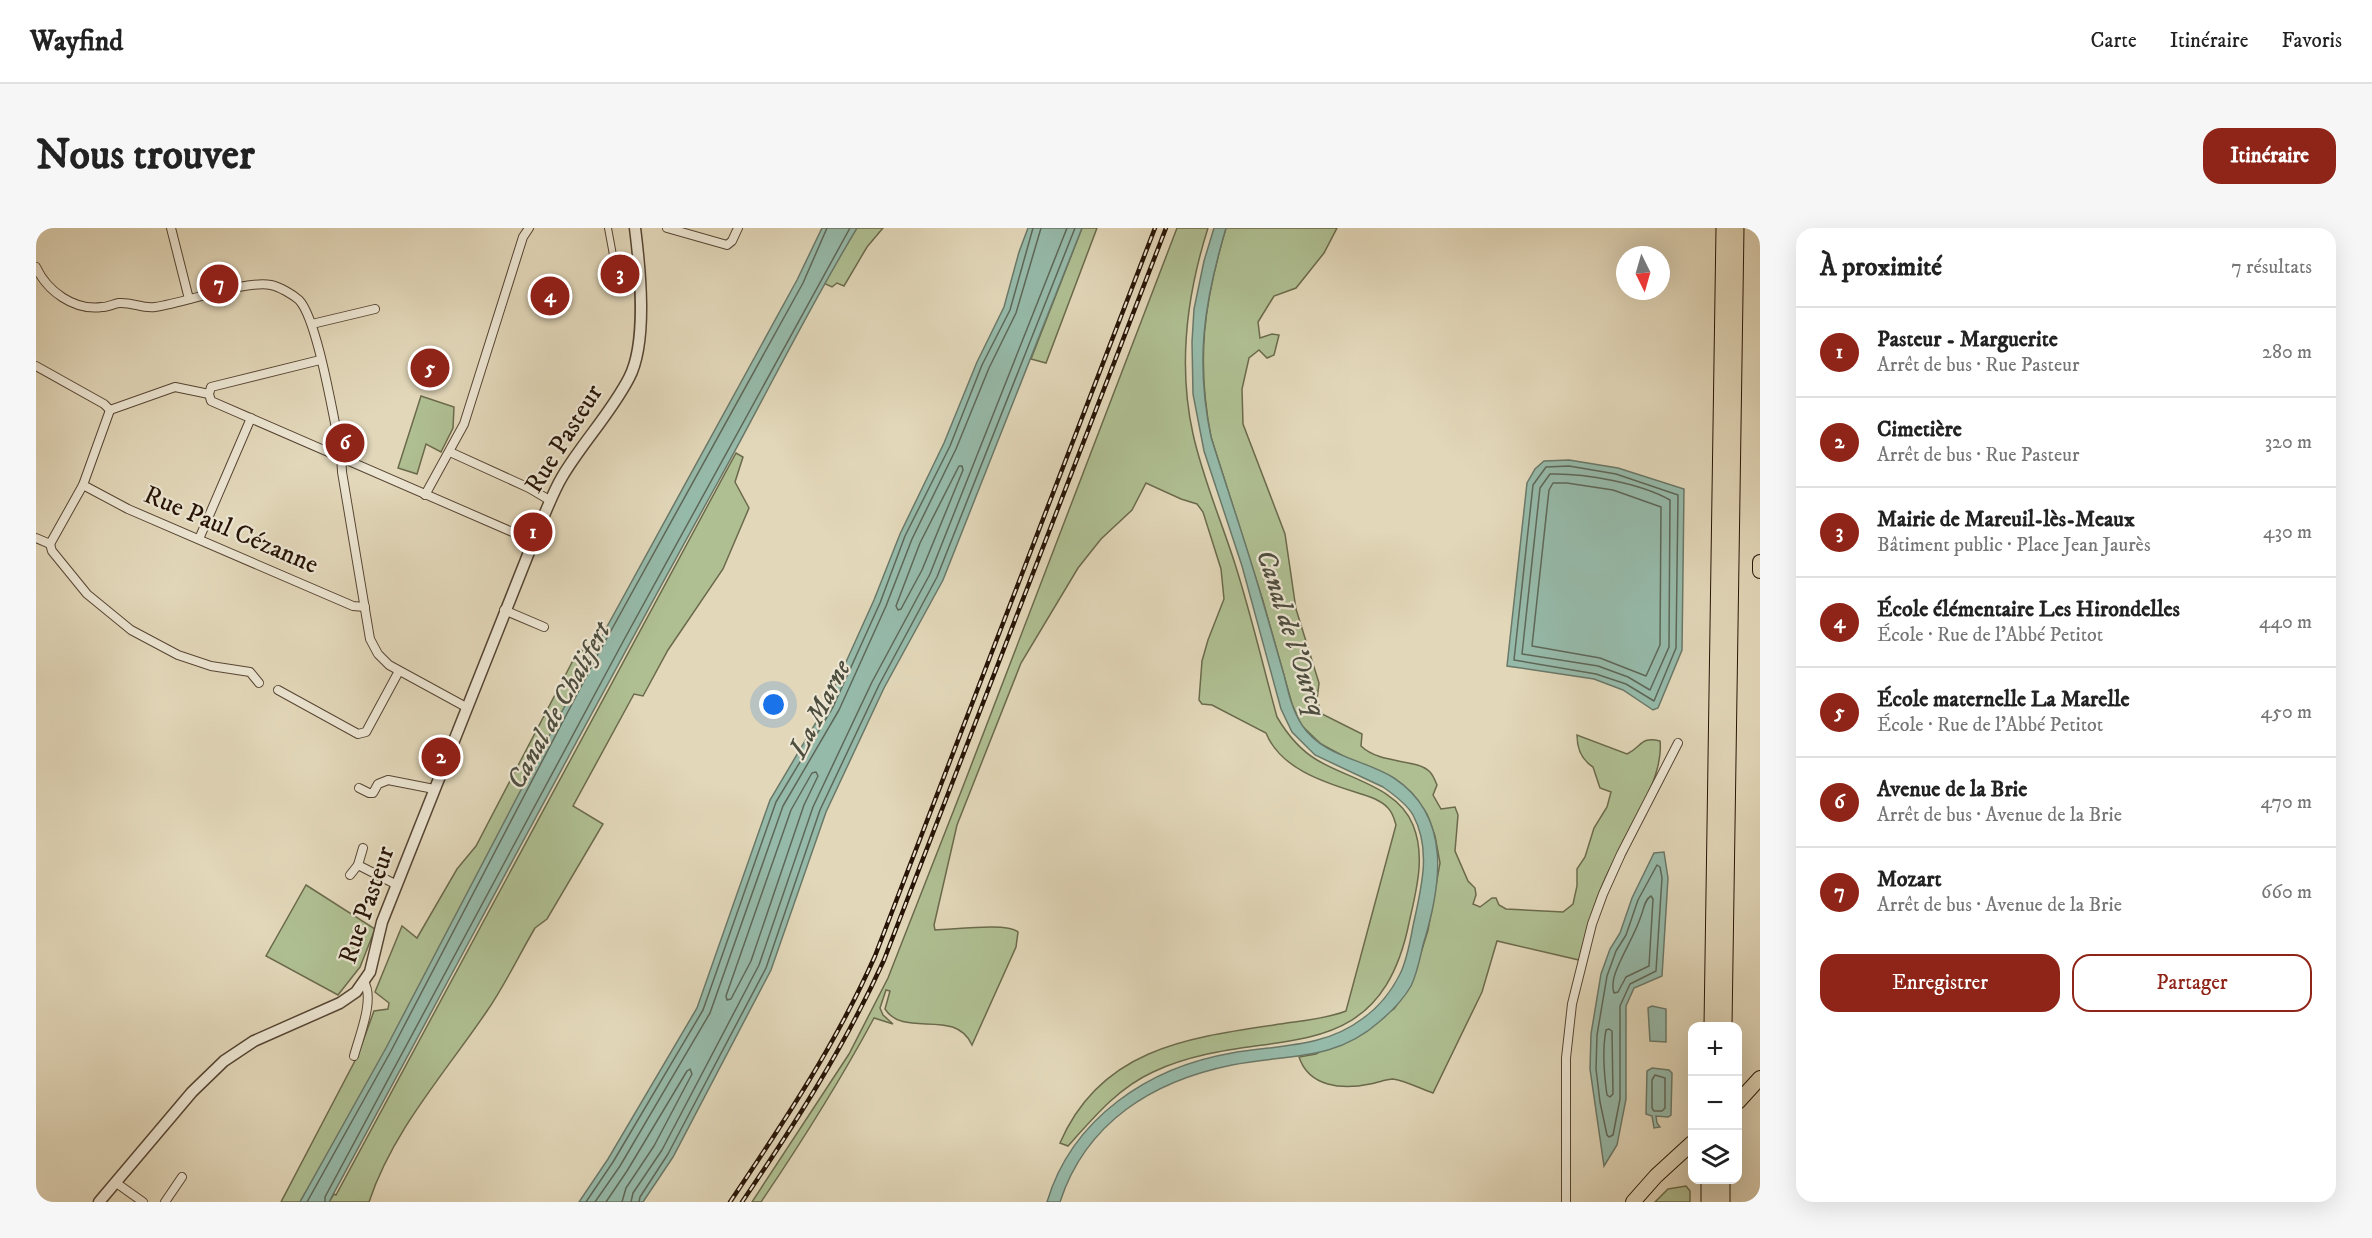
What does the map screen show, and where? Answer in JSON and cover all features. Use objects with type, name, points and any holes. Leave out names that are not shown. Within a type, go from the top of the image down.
[{"type":"highway","points":[[1712,1022],[1724,228]]},
{"type":"highway","points":[[1724,1022],[1736,228]]},
{"type":"highway","points":[[1709,1184],[1709,1202]]},
{"type":"highway","points":[[1722,1184],[1722,1202]]},
{"type":"main road","points":[[1760,562],[1760,572]]},
{"type":"main road","points":[[1742,1096],[1760,1078]]},
{"type":"main road","points":[[1633,1202],[1656,1176],[1688,1147]]},
{"type":"street","points":[[171,228],[189,299]]},
{"type":"street","points":[[425,495],[450,452],[470,408],[519,248],[529,228]]},
{"type":"street","points":[[608,228],[613,255],[617,258],[638,262]]},
{"type":"street","name":"Rue Pasteur","points":[[99,1202],[202,1080],[240,1049],[283,1027],[340,1003],[356,992],[370,972],[382,922],[533,541],[562,478],[630,377],[639,347],[640,331],[635,228]]},
{"type":"street","points":[[668,228],[727,245],[732,241],[738,228]]},
{"type":"street","points":[[36,267],[49,288],[69,301],[89,307],[134,303],[151,308],[177,304],[232,289],[270,285],[284,290],[298,300],[312,324],[342,459],[366,623],[374,646],[389,665],[466,707]]},
{"type":"street","points":[[312,324],[375,309]]},
{"type":"street","points":[[320,360],[211,387],[209,394],[211,401],[533,541]]},
{"type":"street","points":[[37,369],[104,404],[110,410]]},
{"type":"street","points":[[110,410],[175,387],[209,394]]},
{"type":"street","points":[[110,410],[82,485],[51,544],[52,550],[87,594],[131,630],[178,655],[211,666],[250,672],[260,682]]},
{"type":"street","points":[[199,538],[251,418]]},
{"type":"street","points":[[450,452],[529,488],[551,501]]},
{"type":"street","name":"Rue Paul Cézanne","points":[[82,485],[128,509],[353,606],[365,607]]},
{"type":"street","points":[[36,538],[51,544]]},
{"type":"street","points":[[504,610],[544,627]]},
{"type":"street","points":[[278,690],[357,734],[361,734],[366,732],[399,670]]},
{"type":"street","points":[[1566,1202],[1566,1058],[1569,1019],[1576,985],[1592,924],[1603,894],[1678,743]]},
{"type":"street","points":[[359,788],[373,793],[378,784],[388,780],[434,789]]},
{"type":"street","points":[[351,875],[358,865],[363,848]]},
{"type":"street","points":[[358,865],[397,885]]},
{"type":"street","points":[[354,1056],[367,1008],[369,990],[364,982]]},
{"type":"street","points":[[165,1202],[182,1176]]},
{"type":"street","points":[[115,1182],[143,1202]]},
{"type":"shaded area","points":[[852,228],[883,228],[867,247],[844,286],[837,283],[832,287],[821,282]]},
{"type":"shaded area","points":[[1082,228],[1097,228],[1046,363],[1031,359]]},
{"type":"shaded area","points":[[1177,228],[1208,228],[1195,278],[1187,330],[1188,408],[1197,451],[1241,583],[1277,717],[1294,741],[1311,756],[1329,767],[1371,785],[1396,801],[1406,812],[1417,837],[1419,862],[1417,886],[1409,923],[1393,972],[1371,1005],[1342,1025],[1310,1037],[1194,1057],[1153,1072],[1118,1095],[1068,1146],[1060,1143],[1077,1112],[1098,1087],[1122,1068],[1149,1054],[1209,1036],[1319,1018],[1346,1011],[1396,825],[1391,812],[1381,802],[1304,772],[1281,756],[1266,733],[1212,705],[1202,704],[1199,700],[1202,661],[1224,599],[1221,569],[1203,512],[1197,504],[1146,483],[1132,510],[1101,539],[1078,568],[1021,663],[957,825],[934,925],[935,930],[1003,927],[1018,932],[1016,947],[972,1045],[964,1034],[954,1028],[916,1024],[893,1018],[885,1009],[890,991],[886,990],[880,1008],[883,1015],[893,1024],[874,1018],[834,1088],[776,1180],[761,1202],[752,1202],[849,1054],[888,978]]},
{"type":"shaded area","points":[[1226,228],[1337,228],[1324,253],[1296,288],[1274,296],[1258,322],[1260,338],[1272,334],[1279,335],[1274,355],[1267,358],[1259,350],[1249,358],[1242,389],[1243,424],[1285,534],[1296,609],[1319,683],[1317,700],[1322,714],[1362,734],[1361,746],[1369,752],[1416,765],[1431,773],[1437,785],[1433,795],[1441,809],[1455,807],[1458,815],[1455,851],[1468,881],[1475,888],[1476,895],[1473,904],[1480,907],[1492,898],[1496,898],[1499,905],[1506,909],[1563,912],[1573,904],[1577,886],[1577,869],[1585,857],[1594,828],[1607,807],[1611,792],[1600,788],[1593,767],[1581,754],[1577,735],[1627,754],[1645,741],[1660,741],[1660,757],[1649,793],[1600,890],[1579,960],[1497,941],[1482,992],[1433,1093],[1393,1079],[1348,1087],[1328,1084],[1310,1075],[1299,1057],[1316,1054],[1394,1009],[1411,985],[1428,930],[1440,863],[1435,836],[1427,814],[1410,792],[1321,744],[1301,725],[1292,704],[1263,601],[1211,437],[1206,409],[1203,357],[1205,331],[1212,281]]},
{"type":"shaded area","points":[[421,396],[454,407],[453,428],[441,452],[426,444],[417,474],[398,468]]},
{"type":"shaded area","points":[[736,453],[743,457],[735,482],[749,508],[723,569],[668,650],[643,696],[634,694],[573,806],[603,824],[547,919],[535,928],[494,1001],[406,1126],[379,1176],[369,1202],[329,1202],[334,1194],[336,1195]]},
{"type":"shaded area","points":[[579,649],[594,656],[362,1097],[300,1202],[281,1202],[358,1055],[374,1011],[388,1009],[389,1003],[375,992],[402,926],[417,938],[457,869],[476,846]]},
{"type":"shaded area","points":[[306,885],[375,929],[360,967],[338,995],[266,956]]},
{"type":"shaded area","points":[[1686,1186],[1690,1191],[1690,1202],[1655,1202],[1668,1189]]},
{"type":"water","points":[[822,228],[857,228],[803,322],[329,1202],[300,1202],[386,1048],[592,654],[797,280]]},
{"type":"water","points":[[1028,228],[1082,228],[943,580],[884,688],[826,812],[771,970],[673,1157],[643,1202],[579,1202],[608,1159],[697,1008],[770,800],[827,704],[874,600],[900,534],[944,443],[977,362],[1004,307]]},
{"type":"water","points":[[1214,228],[1226,228],[1212,281],[1204,332],[1206,409],[1211,437],[1257,581],[1291,700],[1302,725],[1311,736],[1332,751],[1394,778],[1413,794],[1426,812],[1434,833],[1437,854],[1434,900],[1411,986],[1396,1006],[1379,1022],[1362,1035],[1327,1050],[1232,1065],[1203,1072],[1150,1094],[1105,1128],[1087,1149],[1072,1174],[1060,1202],[1047,1202],[1059,1172],[1075,1145],[1118,1101],[1144,1084],[1172,1070],[1201,1060],[1316,1040],[1347,1028],[1368,1015],[1388,993],[1402,969],[1422,884],[1422,842],[1419,828],[1410,811],[1400,799],[1383,787],[1315,755],[1292,732],[1281,709],[1242,566],[1204,451],[1193,394],[1194,309]]},
{"type":"water","points":[[1569,460],[1618,468],[1684,489],[1682,650],[1658,708],[1653,710],[1623,690],[1594,679],[1507,666],[1527,483],[1535,469],[1544,461]]},
{"type":"water","points":[[1664,852],[1668,878],[1662,976],[1634,988],[1626,1006],[1626,1099],[1617,1145],[1604,1166],[1590,1069],[1591,1034],[1601,974],[1610,949],[1620,933],[1632,898],[1654,853]]},
{"type":"water","points":[[1652,1006],[1666,1009],[1666,1042],[1650,1041],[1648,1008]]},
{"type":"water","points":[[1652,1068],[1669,1070],[1672,1073],[1671,1115],[1656,1116],[1660,1127],[1654,1128],[1652,1116],[1646,1114],[1647,1071]]},
{"type":"railway","points":[[730,1202],[826,1051],[875,956],[1155,228]]},
{"type":"railway","points":[[742,1202],[818,1084],[853,1023],[884,960],[1166,228]]},
{"type":"place","name":"Mairie de Mareuil-lès-Meaux","points":[[620,274]]},
{"type":"place","name":"Mozart","points":[[219,284]]},
{"type":"place","name":"École élémentaire Les Hirondelles","points":[[550,296]]},
{"type":"place","name":"École maternelle La Marelle","points":[[430,368]]},
{"type":"place","name":"Avenue de la Brie","points":[[345,443]]},
{"type":"place","name":"Pasteur - Marguerite","points":[[533,532]]},
{"type":"place","name":"Cimetière","points":[[441,757]]},
{"type":"water label","name":"Canal de l'Ourcq","points":[[1291,633]]},
{"type":"water label","name":"Canal de Chalifert","points":[[559,706]]},
{"type":"water label","name":"La Marne","points":[[820,709]]}]
